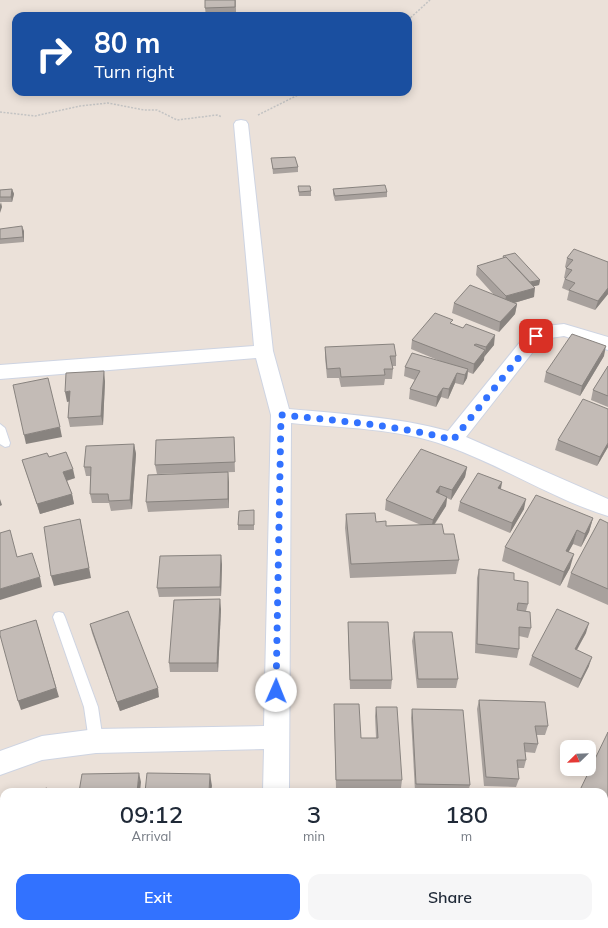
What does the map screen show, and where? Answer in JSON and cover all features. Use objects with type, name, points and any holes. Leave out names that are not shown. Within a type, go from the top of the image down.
[{"type":"street","points":[[240,124],[264,351],[281,415],[275,737],[276,788]]},
{"type":"street","points":[[453,440],[536,336],[548,330],[562,328],[608,344]]},
{"type":"street","points":[[0,372],[264,351]]},
{"type":"street","points":[[281,415],[387,425],[416,430],[453,440],[608,508]]},
{"type":"street","points":[[0,763],[42,748],[96,741],[275,737]]},
{"type":"lane","points":[[0,428],[5,443]]},
{"type":"lane","points":[[59,617],[91,707],[96,741]]},
{"type":"path","points":[[412,16],[430,0]]},
{"type":"path","points":[[0,112],[34,116],[80,106],[108,103],[144,110],[157,110],[177,120],[218,115],[240,124],[296,96]]},
{"type":"building","points":[[205,0],[235,0],[235,7],[205,8]]},
{"type":"building","points":[[295,157],[298,167],[273,169],[271,158]]},
{"type":"building","points":[[385,185],[387,192],[335,196],[333,189]]},
{"type":"building","points":[[298,186],[310,186],[311,191],[299,192]]},
{"type":"building","points":[[12,189],[11,197],[0,197],[0,190]]},
{"type":"building","points":[[22,226],[23,237],[0,239],[0,229]]},
{"type":"building","points":[[574,249],[608,262],[608,288],[598,301],[569,290],[575,283],[565,279],[572,270],[566,268],[573,260],[567,258]]},
{"type":"building","points":[[515,253],[540,280],[530,282],[506,257],[504,258],[503,256]]},
{"type":"building","points":[[506,257],[535,288],[506,296],[477,266]]},
{"type":"building","points":[[470,285],[517,304],[500,322],[454,303]]},
{"type":"building","points":[[435,313],[453,320],[450,323],[463,328],[466,324],[495,335],[486,347],[476,344],[474,345],[485,350],[474,364],[412,340]]},
{"type":"building","points":[[572,334],[606,346],[582,386],[546,372]]},
{"type":"building","points":[[394,344],[396,356],[390,356],[393,369],[384,369],[385,375],[341,377],[340,368],[327,369],[325,347]]},
{"type":"building","points":[[412,353],[468,369],[465,375],[457,373],[449,389],[443,388],[437,397],[410,389],[420,371],[405,367]]},
{"type":"building","points":[[608,366],[608,396],[593,390]]},
{"type":"building","points":[[104,371],[101,416],[68,418],[70,391],[65,392],[66,373]]},
{"type":"building","points":[[48,378],[60,427],[24,435],[13,385]]},
{"type":"building","points":[[583,399],[608,409],[608,443],[600,457],[558,440]]},
{"type":"building","points":[[234,437],[235,462],[155,465],[156,440]]},
{"type":"building","points":[[134,444],[130,500],[109,501],[108,494],[90,494],[91,467],[84,467],[86,446]]},
{"type":"building","points":[[421,449],[467,467],[452,490],[440,486],[436,492],[447,497],[433,520],[386,500]]},
{"type":"building","points":[[66,452],[73,469],[63,472],[72,494],[37,504],[22,460],[47,453],[49,457]]},
{"type":"building","points":[[228,472],[228,499],[146,502],[148,475]]},
{"type":"building","points":[[478,473],[502,482],[498,488],[526,499],[512,523],[460,502]]},
{"type":"building","points":[[536,495],[593,518],[585,534],[577,530],[566,551],[574,554],[564,572],[505,547]]},
{"type":"building","points":[[254,510],[254,525],[238,525],[239,511]]},
{"type":"building","points":[[375,513],[376,522],[386,521],[386,526],[442,524],[444,534],[454,534],[459,560],[351,564],[346,514]]},
{"type":"building","points":[[80,519],[89,568],[51,576],[44,527]]},
{"type":"building","points":[[600,519],[608,523],[608,589],[571,573]]},
{"type":"building","points":[[10,530],[17,557],[32,553],[40,577],[0,589],[0,533]]},
{"type":"building","points":[[221,555],[220,587],[157,588],[160,556]]},
{"type":"building","points":[[479,569],[514,573],[514,580],[528,582],[528,604],[518,603],[517,610],[530,612],[531,628],[519,627],[519,649],[477,644]]},
{"type":"building","points":[[220,599],[217,663],[169,663],[174,600]]},
{"type":"building","points":[[557,609],[589,623],[575,649],[592,657],[581,679],[532,656]]},
{"type":"building","points":[[128,611],[158,688],[117,702],[90,624]]},
{"type":"building","points":[[36,620],[56,688],[18,701],[0,631]]},
{"type":"building","points":[[348,622],[388,622],[392,680],[350,680]]},
{"type":"building","points":[[414,632],[452,632],[458,679],[418,679]]},
{"type":"building","points":[[479,700],[545,702],[548,726],[535,726],[538,744],[524,743],[526,760],[517,760],[519,779],[486,777]]},
{"type":"building","points":[[334,704],[359,704],[361,738],[378,738],[376,707],[397,707],[402,780],[336,780]]},
{"type":"building","points":[[412,709],[463,710],[470,785],[416,784]]},
{"type":"building","points":[[608,732],[608,788],[581,788],[587,776],[596,776],[596,757]]},
{"type":"building","points":[[139,773],[137,788],[80,788],[82,774]]},
{"type":"building","points":[[147,773],[210,774],[209,788],[145,788]]},
{"type":"route","points":[[276,691],[281,415],[387,425],[416,430],[453,440],[536,336]]}]
